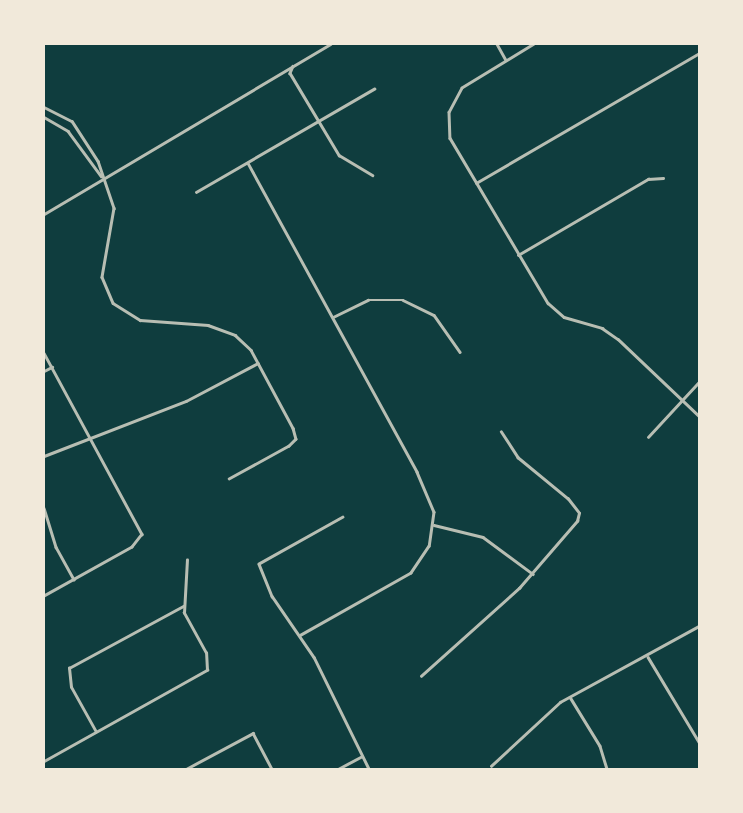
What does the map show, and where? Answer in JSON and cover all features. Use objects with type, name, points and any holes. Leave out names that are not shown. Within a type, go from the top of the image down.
[{"type":"street","points":[[44,214],[102,177],[330,44]]},
{"type":"street","points":[[497,44],[506,60]]},
{"type":"street","points":[[534,44],[462,88],[449,112],[450,138],[540,292],[564,318],[602,328],[618,339],[699,416]]},
{"type":"street","points":[[476,183],[699,53]]},
{"type":"street","points":[[294,65],[290,72],[318,122],[343,158],[372,175]]},
{"type":"street","points":[[196,192],[374,89]]},
{"type":"street","points":[[44,107],[78,127],[98,161],[114,208],[102,277],[113,303],[140,320],[225,329],[247,345],[296,439],[229,479]]},
{"type":"street","points":[[44,117],[68,131],[102,177]]},
{"type":"street","points":[[248,162],[426,488],[434,525],[426,553],[405,578],[301,635]]},
{"type":"street","points":[[518,255],[648,179],[664,178]]},
{"type":"street","points":[[332,317],[368,300],[403,300],[434,314],[460,352]]},
{"type":"street","points":[[44,353],[142,534],[140,542],[44,596]]},
{"type":"street","points":[[44,456],[192,398],[258,363]]},
{"type":"street","points":[[44,371],[52,367]]},
{"type":"street","points":[[648,437],[699,382]]},
{"type":"street","points":[[421,676],[533,574],[579,513],[568,499],[518,458],[501,432]]},
{"type":"street","points":[[44,508],[56,547],[74,579]]},
{"type":"street","points":[[343,517],[259,564],[272,596],[301,635],[361,757],[369,769]]},
{"type":"street","points":[[434,525],[482,537],[533,574]]},
{"type":"street","points":[[44,761],[207,670],[206,653],[183,606],[188,560]]},
{"type":"street","points":[[96,732],[70,687],[69,668],[183,606]]},
{"type":"street","points":[[491,766],[550,710],[570,697],[648,657],[699,626]]},
{"type":"street","points":[[648,657],[699,742]]},
{"type":"street","points":[[570,697],[600,746],[607,769]]},
{"type":"street","points":[[186,769],[252,733],[272,769]]},
{"type":"street","points":[[338,769],[361,757]]}]
